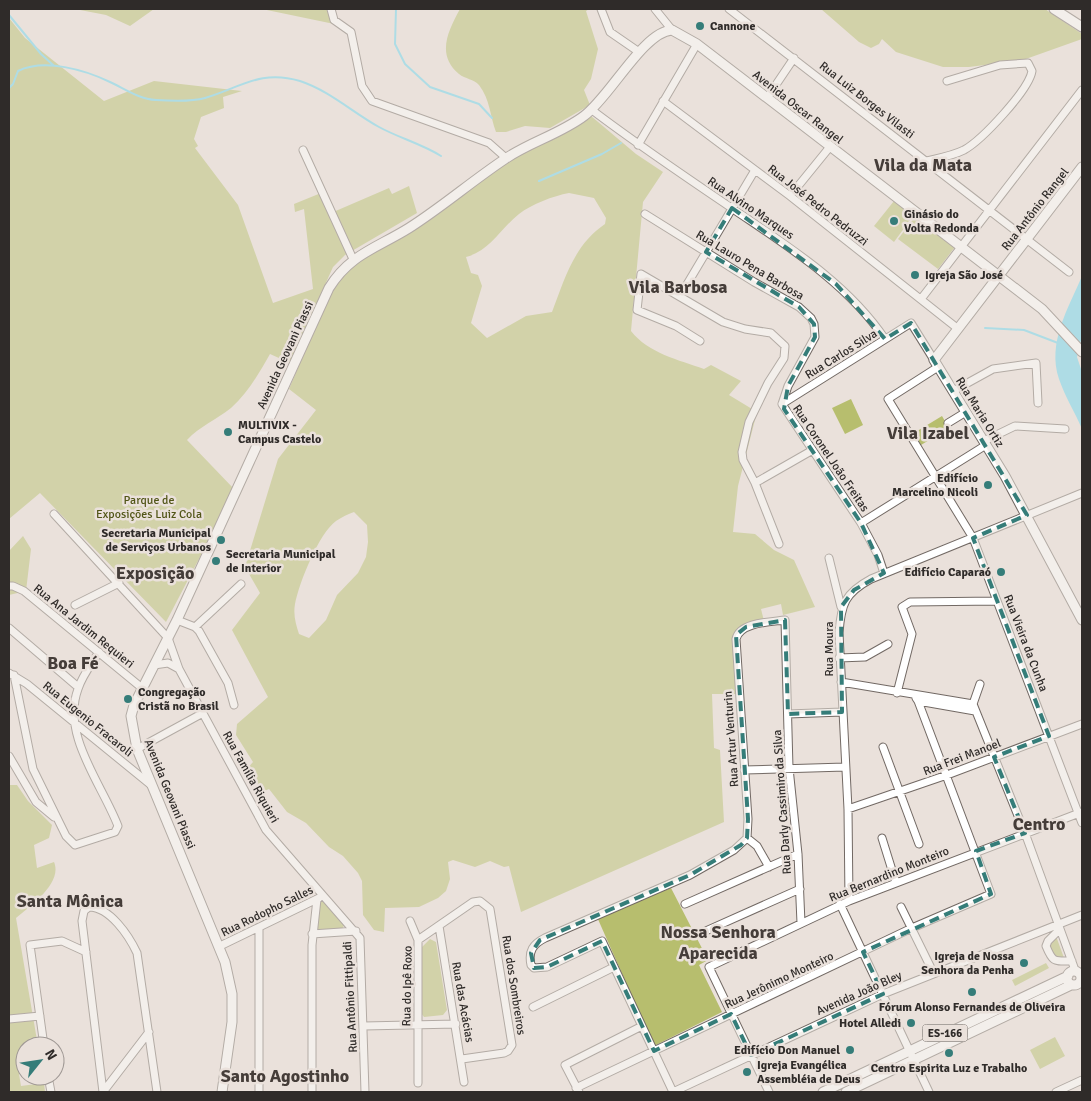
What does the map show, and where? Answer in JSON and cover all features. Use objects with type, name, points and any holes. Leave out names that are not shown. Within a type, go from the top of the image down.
[{"type":"main road","points":[[1054,9],[1082,27]]},
{"type":"main road","points":[[592,110],[639,52],[658,35],[672,30]]},
{"type":"main road","name":"Avenida Oscar Rangel","points":[[672,30],[698,44],[830,148],[1042,309],[1082,352]]},
{"type":"main road","name":"Avenida Geovani Piassi","points":[[222,1092],[232,1022],[232,994],[220,946],[137,749],[131,716],[142,688],[177,620],[329,288],[338,274],[353,259],[411,226],[506,158],[566,128],[592,110]]},
{"type":"main road","name":"Rua Antônio Rangel","points":[[936,364],[957,328],[1082,167]]},
{"type":"main road","name":"Rua Maria Ortiz","points":[[936,364],[1027,515],[1082,620]]},
{"type":"main road","points":[[1073,974],[1082,991]]},
{"type":"main road","name":"ES-166","points":[[823,1092],[1073,974]]},
{"type":"main road","name":"ES-166","points":[[846,1092],[1020,1009],[1073,974]]},
{"type":"main road","points":[[1016,1000],[1020,1009]]},
{"type":"street","points":[[331,9],[334,20],[351,32],[362,86],[372,101],[489,143],[506,158]]},
{"type":"street","points":[[601,9],[610,32],[639,52]]},
{"type":"street","points":[[655,9],[672,30]]},
{"type":"street","name":"Rua Luiz Borges Vilasti","points":[[729,9],[1069,272]]},
{"type":"street","points":[[638,145],[698,44]]},
{"type":"street","points":[[767,98],[794,58]]},
{"type":"street","points":[[926,161],[952,155],[973,143],[1022,93],[1032,71],[1028,63],[1011,63],[947,81]]},
{"type":"street","points":[[921,299],[1082,90]]},
{"type":"street","name":"Rua José Pedro Pedruzzi","points":[[663,101],[790,196],[957,328]]},
{"type":"street","name":"Rua Alvino Marques","points":[[592,110],[638,145],[783,242],[836,284],[863,311],[885,339]]},
{"type":"street","points":[[790,196],[830,148]]},
{"type":"street","points":[[303,150],[353,259]]},
{"type":"street","points":[[680,296],[755,170]]},
{"type":"street","name":"Rua Lauro Pena Barbosa","points":[[645,214],[806,312],[814,324],[815,337],[812,346],[788,386],[782,404]]},
{"type":"street","points":[[700,341],[676,326],[637,310],[641,274],[731,326],[772,333],[785,346],[784,358],[762,395],[744,440],[743,460],[755,483],[779,544]]},
{"type":"street","name":"Rua Carlos Silva","points":[[782,404],[911,323]]},
{"type":"street","name":"Rua Maria Ortiz","points":[[911,323],[936,364]]},
{"type":"street","points":[[953,391],[993,370],[1036,362],[1038,403]]},
{"type":"street","name":"Rua Vieira da Cunha","points":[[936,364],[888,399],[973,538],[1080,813],[1082,823]]},
{"type":"street","name":"Rua Coronel João Freitas","points":[[782,404],[861,523],[884,573]]},
{"type":"street","points":[[948,423],[966,412]]},
{"type":"street","points":[[861,523],[936,477],[985,443],[1015,426],[1065,429]]},
{"type":"street","points":[[755,483],[812,451]]},
{"type":"street","name":"Rua Moura","points":[[849,900],[848,809],[839,633],[841,607],[854,590],[884,573],[1082,493]]},
{"type":"street","points":[[54,514],[168,638]]},
{"type":"street","points":[[829,558],[841,607]]},
{"type":"street","points":[[75,605],[119,583]]},
{"type":"street","points":[[195,627],[241,584]]},
{"type":"street","name":"Rua Ana Jardim Requieri","points":[[9,586],[24,591],[142,688]]},
{"type":"street","points":[[898,693],[912,634],[902,607],[904,605],[910,602],[997,601]]},
{"type":"street","points":[[177,620],[195,627],[228,683],[234,705]]},
{"type":"street","name":"Rua Artur Venturin","points":[[747,838],[748,819],[736,639],[738,632],[746,627],[785,620]]},
{"type":"street","name":"Rua Darly Cassimiro da Silva","points":[[785,620],[789,768],[798,854],[802,923]]},
{"type":"street","points":[[9,628],[78,686]]},
{"type":"street","name":"Rua Família Riquieri","points":[[168,638],[179,669],[266,830],[320,897],[356,931]]},
{"type":"street","points":[[840,658],[865,657],[888,644]]},
{"type":"street","points":[[11,674],[33,769],[66,836],[75,845],[82,844],[115,832],[118,826],[94,778],[75,725],[73,711],[78,686],[99,652]]},
{"type":"street","points":[[154,664],[168,663],[179,669]]},
{"type":"street","name":"Rua Eugenio Fracaroli","points":[[11,674],[151,785]]},
{"type":"street","points":[[841,682],[898,693],[916,699],[976,851]]},
{"type":"street","points":[[980,684],[974,708],[1025,833],[1059,926],[1073,974]]},
{"type":"street","points":[[916,699],[920,695],[974,708]]},
{"type":"street","points":[[137,749],[203,712]]},
{"type":"street","points":[[788,714],[842,712]]},
{"type":"street","name":"Rua Frei Manoel","points":[[848,809],[947,776],[1082,724]]},
{"type":"street","points":[[883,747],[919,844]]},
{"type":"street","points":[[9,756],[36,802],[56,818]]},
{"type":"street","points":[[744,770],[845,767]]},
{"type":"street","name":"Rua Bernardino Monteiro","points":[[732,1014],[709,967],[849,900],[1080,813]]},
{"type":"street","points":[[673,1092],[602,941],[547,967],[534,968],[530,961],[533,946],[540,940],[690,875],[734,850],[747,838],[757,846],[769,867]]},
{"type":"street","points":[[882,838],[896,883]]},
{"type":"street","name":"Rua Jerônimo Monteiro","points":[[578,1090],[654,1051],[912,928],[991,894],[976,851]]},
{"type":"street","points":[[684,904],[798,854]]},
{"type":"street","points":[[699,934],[800,890]]},
{"type":"street","points":[[312,1092],[312,934],[320,897]]},
{"type":"street","name":"Rua Rodopho Salles","points":[[220,946],[320,897]]},
{"type":"street","name":"Rua do Ipê Roxo","points":[[418,1084],[418,940],[473,902],[480,901],[487,904]]},
{"type":"street","name":"Rua dos Sombreiros","points":[[462,1059],[506,1052],[512,1045],[490,909],[487,904]]},
{"type":"street","points":[[840,904],[929,1092]]},
{"type":"street","points":[[103,1092],[82,915],[86,908],[94,907],[106,913],[127,936],[136,952],[157,1092]]},
{"type":"street","points":[[901,907],[934,972]]},
{"type":"street","name":"Avenida João Bley","points":[[673,1092],[883,994],[934,972],[1059,926],[1082,915]]},
{"type":"street","points":[[410,921],[418,940]]},
{"type":"street","name":"Rua das Acácias","points":[[439,926],[462,1059],[464,1082]]},
{"type":"street","points":[[1059,926],[1046,946],[1051,958],[1073,974]]},
{"type":"street","points":[[259,928],[259,1092]]},
{"type":"street","points":[[312,934],[356,931]]},
{"type":"street","name":"Rua Antônio Fittipaldi","points":[[356,931],[362,942],[365,1092]]},
{"type":"street","points":[[43,1036],[30,945],[62,941],[86,952]]},
{"type":"street","points":[[533,1007],[614,966]]},
{"type":"street","points":[[732,1014],[769,1092]]},
{"type":"street","points":[[9,1019],[40,1016]]},
{"type":"street","points":[[364,1026],[456,1024]]},
{"type":"street","points":[[578,1090],[565,1066],[642,1026]]},
{"type":"street","points":[[103,1092],[148,1032]]},
{"type":"street","points":[[1056,1092],[1082,1080]]},
{"type":"highlighted area","points":[[732,208],[836,284],[885,339],[911,323],[1027,515],[973,538],[1049,736],[994,757],[1025,833],[976,851],[991,894],[863,952],[883,994],[751,1055],[731,1014],[654,1051],[602,941],[547,967],[534,968],[531,953],[540,940],[690,875],[741,845],[747,838],[748,819],[736,635],[746,627],[785,620],[788,714],[842,712],[841,607],[854,590],[884,573],[861,523],[784,409],[788,386],[815,337],[814,324],[799,307],[706,252]]},
{"type":"green space","points":[[75,9],[154,9],[130,26],[106,15]]},
{"type":"green space","points":[[262,9],[330,9],[339,25]]},
{"type":"green space","points":[[460,9],[589,9],[586,11],[598,49],[591,79],[584,90],[590,105],[550,128],[525,126],[506,132],[496,132],[483,90],[477,83],[459,74],[452,67],[448,59],[446,43],[448,34]]},
{"type":"green space","points":[[821,9],[1045,9],[1082,34],[1082,39],[1023,60],[969,67],[943,67],[896,52],[882,39],[879,44],[871,48],[859,42]]},
{"type":"green space","name":"Parque de Exposições Luiz Cola","points":[[9,18],[25,38],[104,101],[154,81],[242,91],[223,97],[224,108],[201,117],[194,139],[198,146],[195,148],[238,205],[273,303],[313,289],[304,209],[295,212],[294,204],[321,193],[331,213],[389,188],[392,194],[409,186],[417,213],[345,255],[333,267],[290,363],[270,354],[243,396],[231,408],[187,440],[235,490],[166,622],[40,493],[9,519]]},
{"type":"green space","points":[[591,116],[636,154],[663,172],[643,202],[631,331],[646,345],[664,355],[704,369],[711,365],[741,381],[729,395],[757,412],[738,486],[733,532],[755,534],[774,550],[794,560],[815,607],[783,615],[781,604],[761,609],[764,621],[738,631],[737,694],[712,694],[714,748],[720,750],[724,822],[521,912],[509,866],[504,867],[490,861],[475,867],[453,860],[448,862],[450,879],[446,891],[438,898],[419,907],[385,908],[384,932],[374,930],[363,915],[362,881],[358,873],[343,856],[329,847],[306,823],[287,812],[269,789],[258,794],[245,771],[253,762],[236,735],[237,724],[268,697],[232,630],[260,593],[245,567],[278,459],[316,410],[289,389],[333,285],[343,270],[505,162]],"holes":[[[569,193],[594,198],[606,218],[605,224],[594,232],[578,252],[566,275],[552,312],[526,316],[487,338],[471,323],[482,286],[478,275],[471,273],[466,257],[482,250],[524,210],[556,196]],[[354,512],[367,525],[368,542],[366,557],[358,573],[337,595],[326,620],[309,638],[299,634],[294,608],[311,559],[330,527],[336,521]]]},
{"type":"green space","name":"Ginásio do Volta Redonda","points":[[894,201],[913,216],[894,242],[874,226]]},
{"type":"green space","points":[[915,217],[955,247],[938,269],[898,239]]},
{"type":"green space","points":[[851,399],[863,425],[845,434],[832,408]]},
{"type":"green space","points":[[942,416],[949,428],[921,445],[914,433]]},
{"type":"green space","points":[[23,536],[31,549],[26,591],[9,595],[9,551]]},
{"type":"green space","points":[[9,785],[17,785],[28,801],[52,825],[49,838],[34,845],[37,868],[54,862],[56,870],[50,886],[37,901],[16,918],[36,1036],[15,1036],[15,1086],[44,1086],[45,1092],[9,1092]]},
{"type":"green space","points":[[671,888],[708,960],[699,965],[722,1012],[654,1046],[597,917]]},
{"type":"green space","points":[[322,900],[345,924],[342,929],[317,929],[320,901]]},
{"type":"green space","points":[[1056,936],[1064,958],[1055,958],[1049,943]]},
{"type":"green space","points":[[430,939],[436,942],[447,1010],[443,1015],[424,1017],[421,1013],[421,948]]},
{"type":"green space","points":[[1046,963],[1049,968],[1015,986],[1012,980]]},
{"type":"green space","points":[[1055,1037],[1065,1056],[1040,1069],[1030,1050]]},
{"type":"water","points":[[1082,276],[1082,336],[1077,357],[1082,372],[1082,429],[1059,379],[1056,366],[1056,352],[1057,339],[1065,314]]},
{"type":"waterway","points":[[396,9],[395,44],[405,64],[430,87],[479,104],[492,118]]},
{"type":"waterway","points":[[9,15],[41,54],[53,65]]},
{"type":"waterway","points":[[9,88],[13,84],[18,71],[40,66],[65,67],[89,73],[138,96],[150,99],[181,101],[217,94],[262,78],[286,78],[300,81],[321,90],[379,127],[441,156]]},
{"type":"waterway","points":[[539,181],[602,154],[621,143]]},
{"type":"waterway","points":[[985,328],[1024,330],[1058,343]]},
{"type":"place","name":"Cannone","points":[[700,26]]},
{"type":"place","name":"Ginásio do Volta Redonda","points":[[894,221]]},
{"type":"place","name":"Igreja São José","points":[[915,275]]},
{"type":"place","name":"MULTIVIX - Campus Castelo","points":[[228,432]]},
{"type":"place","name":"Edifício Marcelino Nicoli","points":[[988,485]]},
{"type":"place","name":"Secretaria Municipal de Serviços Urbanos","points":[[221,540]]},
{"type":"place","name":"Secretaria Municipal de Interior","points":[[216,561]]},
{"type":"place","name":"Edifício Caparaó","points":[[1001,572]]},
{"type":"place","name":"Congregação Cristã no Brasil","points":[[128,699]]},
{"type":"place","name":"Igreja de Nossa Senhora da Penha","points":[[1024,963]]},
{"type":"place","name":"Fórum Alonso Fernandes de Oliveira","points":[[972,992]]},
{"type":"place","name":"Hotel Alledi","points":[[911,1023]]},
{"type":"place","name":"Edifício Don Manuel","points":[[850,1050]]},
{"type":"place","name":"Centro Espirita Luz e Trabalho","points":[[949,1053]]},
{"type":"place","name":"Igreja Evangélica Assembléia de Deus","points":[[747,1072]]},
{"type":"district","name":"Vila da Mata","points":[[923,165]]},
{"type":"district","name":"Vila Barbosa","points":[[678,287]]},
{"type":"district","name":"Vila Izabel","points":[[928,433]]},
{"type":"district","name":"Exposição","points":[[155,573]]},
{"type":"district","name":"Boa Fé","points":[[73,663]]},
{"type":"district","name":"Centro","points":[[1039,824]]},
{"type":"district","name":"Santa Mônica","points":[[70,901]]},
{"type":"district","name":"Nossa Senhora Aparecida","points":[[718,942]]},
{"type":"district","name":"Santo Agostinho","points":[[285,1076]]}]
